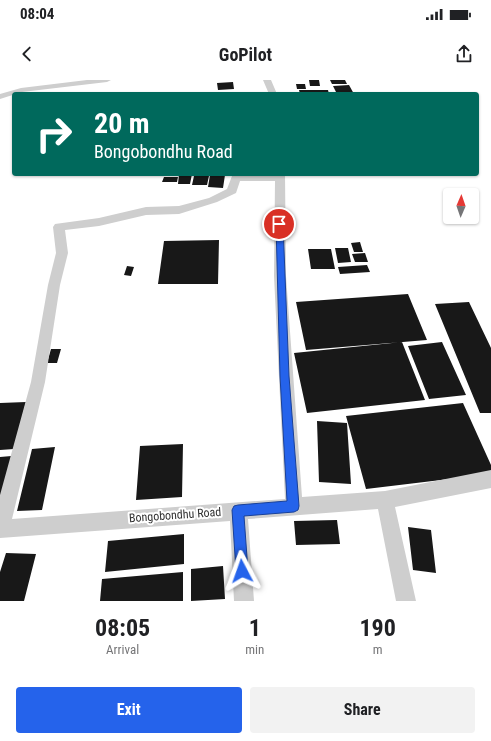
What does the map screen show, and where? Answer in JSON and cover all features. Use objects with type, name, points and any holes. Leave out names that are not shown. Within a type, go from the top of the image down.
[{"type":"street","points":[[33,88],[38,80]]},
{"type":"street","points":[[15,92],[33,88],[107,80]]},
{"type":"street","points":[[267,80],[272,92]]},
{"type":"street","points":[[0,97],[12,93]]},
{"type":"street","points":[[0,529],[38,382],[54,285],[62,253],[59,227],[99,222],[146,211],[178,210],[212,200],[232,191],[236,178],[280,176],[280,276],[284,376],[294,506]]},
{"type":"street","name":"Bongobondhu Road","points":[[0,529],[385,500],[491,479]]},
{"type":"street","points":[[385,500],[406,601]]},
{"type":"street","points":[[238,510],[244,601]]},
{"type":"building","points":[[309,80],[319,80],[320,86],[310,86]]},
{"type":"building","points":[[330,80],[345,80],[347,84],[332,84]]},
{"type":"building","points":[[233,82],[234,89],[218,90],[217,83]]},
{"type":"building","points":[[296,84],[305,84],[306,89],[297,89]]},
{"type":"building","points":[[349,85],[353,92],[336,92],[333,86]]},
{"type":"building","points":[[299,90],[328,90],[328,92],[300,92]]},
{"type":"building","points":[[179,176],[192,176],[190,184],[178,184]]},
{"type":"building","points":[[194,176],[209,176],[207,185],[192,185]]},
{"type":"building","points":[[210,176],[225,176],[223,188],[208,187]]},
{"type":"building","points":[[164,177],[178,177],[177,182],[162,182]]},
{"type":"building","points":[[219,240],[218,284],[158,284],[164,241]]},
{"type":"building","points":[[360,242],[363,252],[354,252],[351,243]]},
{"type":"building","points":[[335,248],[348,248],[351,262],[338,263]]},
{"type":"building","points":[[308,249],[331,249],[335,269],[311,269]]},
{"type":"building","points":[[365,253],[368,262],[355,262],[352,254]]},
{"type":"building","points":[[367,265],[370,272],[340,274],[338,267]]},
{"type":"building","points":[[127,266],[134,267],[131,276],[124,275]]},
{"type":"building","points":[[408,294],[427,340],[306,350],[296,302]]},
{"type":"building","points":[[469,302],[491,348],[491,413],[480,413],[435,304]]},
{"type":"building","points":[[402,342],[425,400],[307,413],[294,353]]},
{"type":"building","points":[[442,342],[466,395],[429,399],[408,346]]},
{"type":"building","points":[[51,349],[61,349],[57,363],[47,363]]},
{"type":"building","points":[[26,402],[14,449],[0,450],[0,403]]},
{"type":"building","points":[[463,403],[491,465],[491,474],[366,489],[346,416]]},
{"type":"building","points":[[317,421],[347,423],[351,484],[319,482]]},
{"type":"building","points":[[183,444],[182,497],[136,500],[140,446]]},
{"type":"building","points":[[55,447],[42,510],[17,511],[32,449]]},
{"type":"building","points":[[23,455],[0,517],[0,457]]},
{"type":"building","points":[[337,520],[340,544],[296,545],[294,521]]},
{"type":"building","points":[[408,527],[431,530],[436,573],[413,570]]},
{"type":"building","points":[[184,534],[184,564],[105,572],[108,541]]},
{"type":"building","points":[[6,553],[36,554],[24,601],[0,601],[0,572]]},
{"type":"building","points":[[223,566],[225,599],[191,601],[191,569]]},
{"type":"building","points":[[183,572],[183,601],[100,601],[102,579]]},
{"type":"route","points":[[242,571],[238,510],[294,506],[284,376],[279,224]]}]
